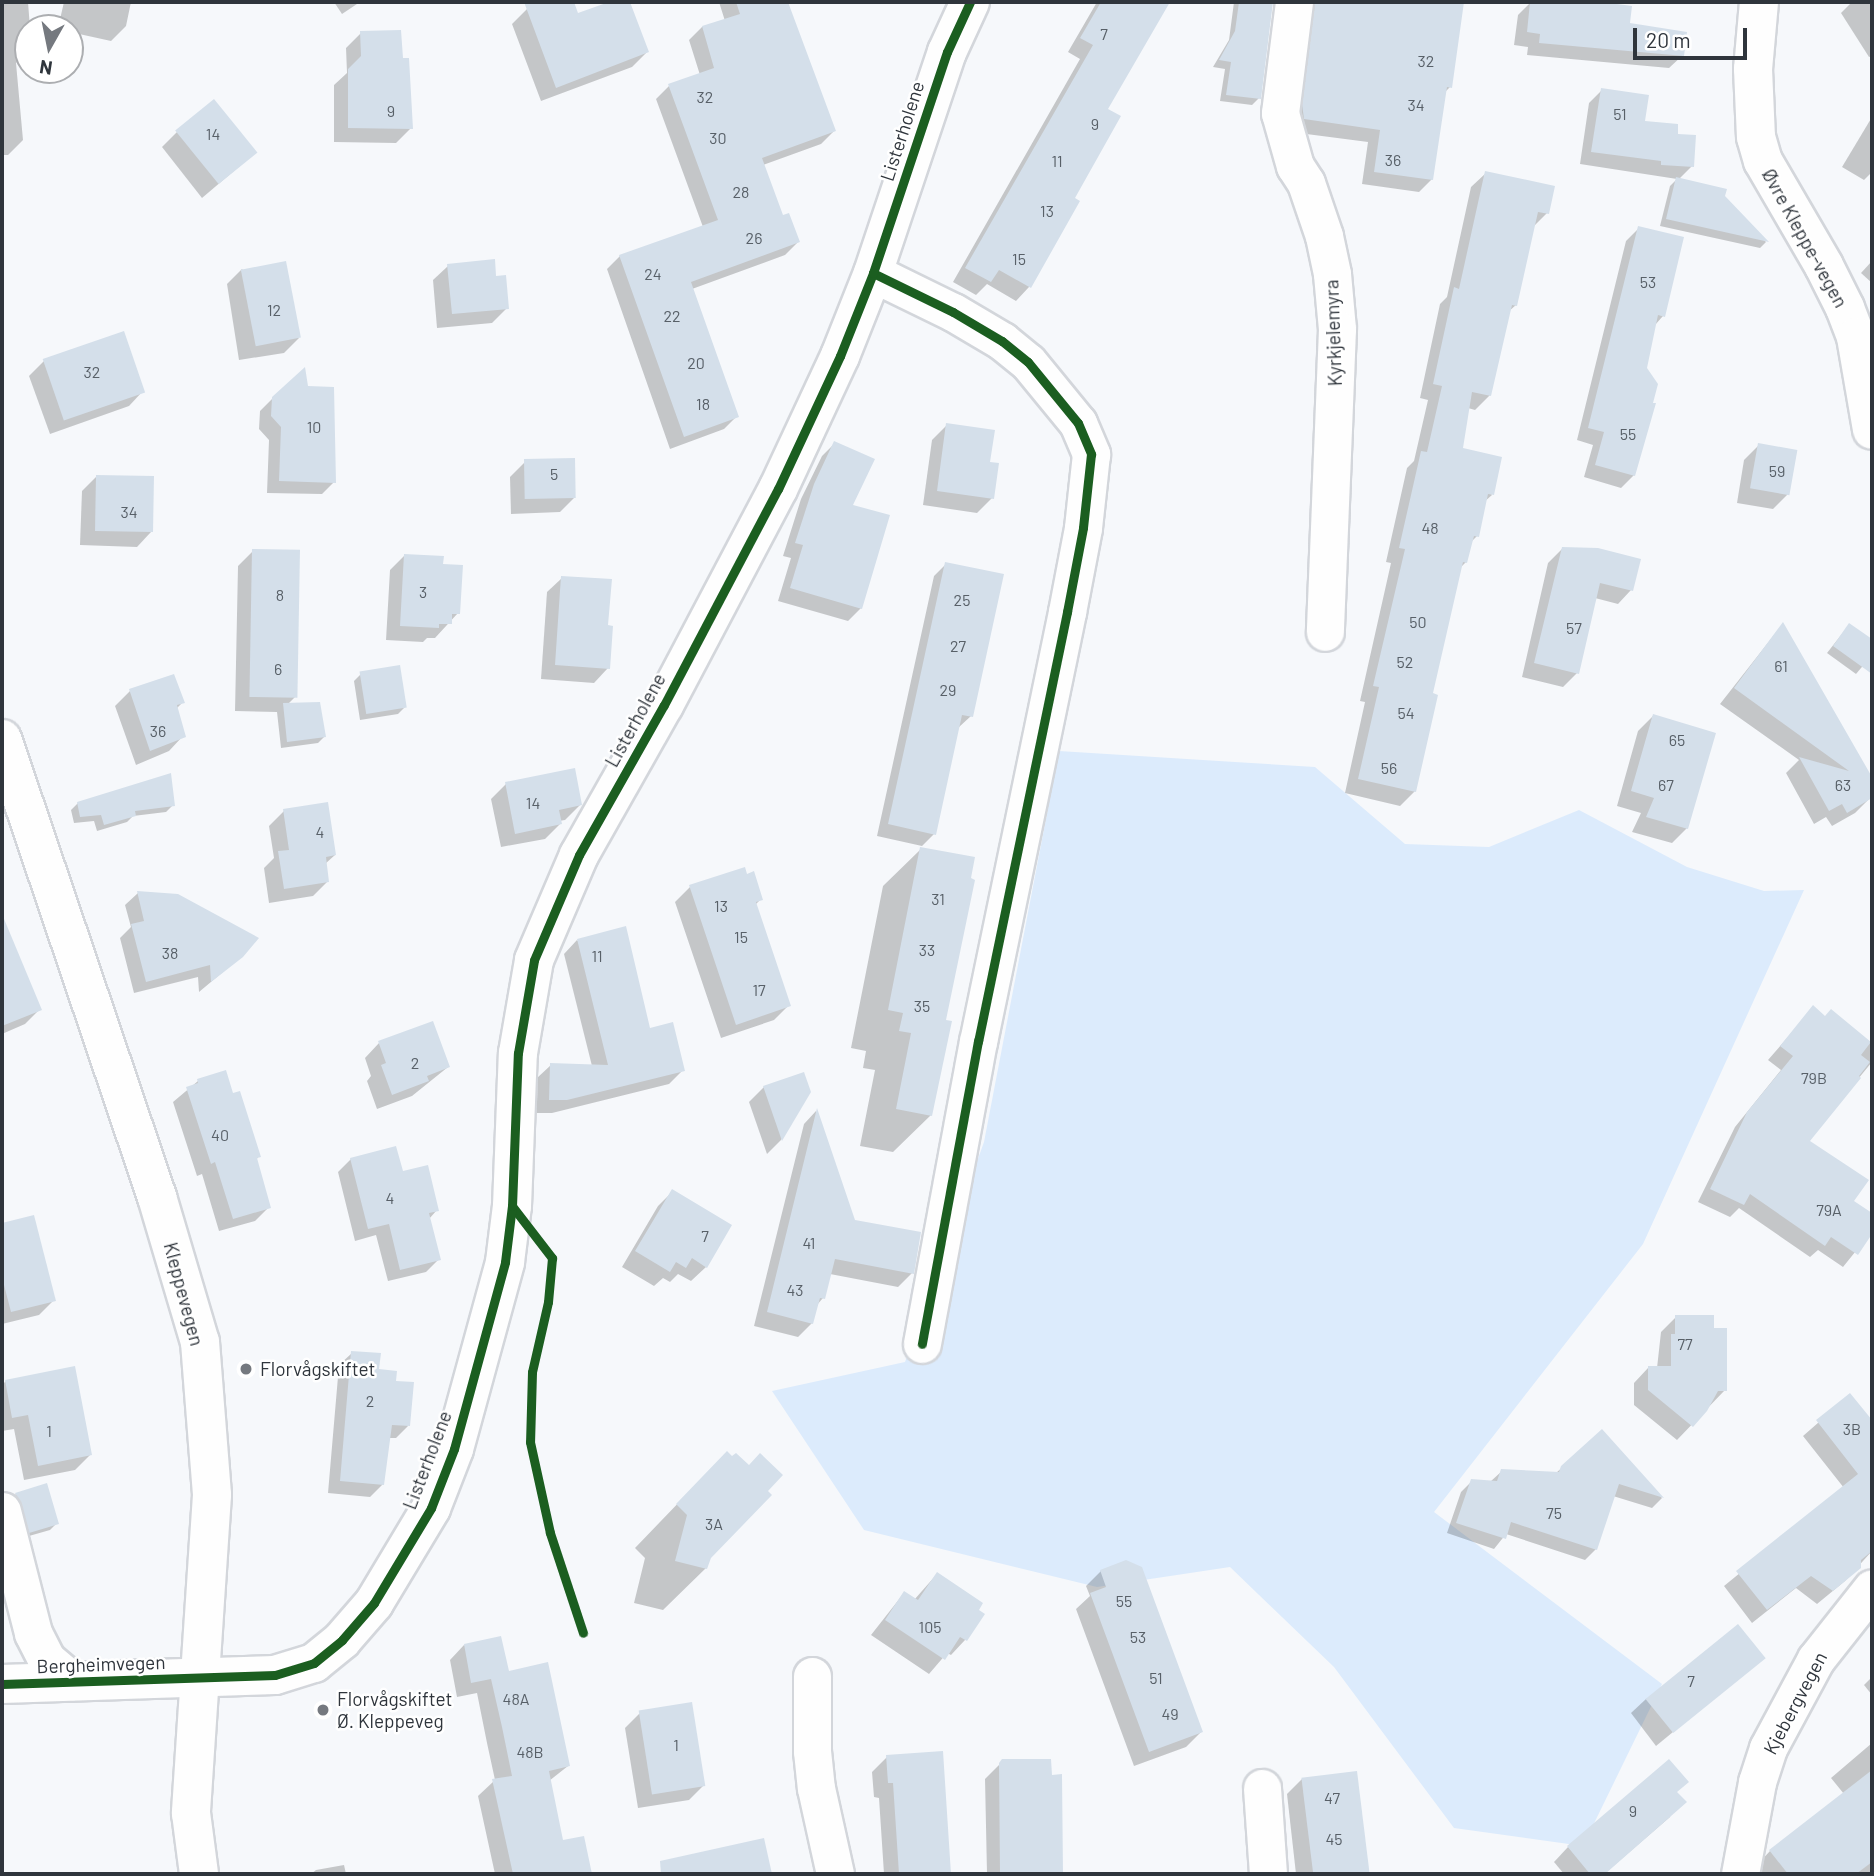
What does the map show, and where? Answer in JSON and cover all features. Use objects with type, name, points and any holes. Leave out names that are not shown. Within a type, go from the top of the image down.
[{"type":"street","name":"Listerholene","points":[[201,1679],[275,1675],[314,1663],[342,1640],[374,1603],[431,1508],[454,1449],[505,1262],[512,1206],[518,1053],[534,960],[579,855],[664,705],[778,489],[840,356],[873,273],[947,52],[970,2]]},
{"type":"street","name":"Kyrkjelemyra","points":[[1294,2],[1280,113],[1295,166],[1306,183],[1324,236],[1332,274],[1337,329],[1325,632]]},
{"type":"street","name":"Øvre Kleppe-vegen","points":[[1759,2],[1753,69],[1756,137],[1763,161],[1825,265],[1846,309],[1856,337],[1872,430]]},
{"type":"street","points":[[873,273],[953,312],[1002,341],[1028,362],[1078,423],[1090,454],[1083,527],[1067,612],[978,1041],[922,1344]]},
{"type":"street","name":"Kleppevegen","points":[[2,739],[157,1197],[200,1342],[212,1495],[191,1813],[199,1874]]},
{"type":"street","name":"Bergheimvegen","points":[[2,1511],[33,1633],[47,1660],[72,1681]]},
{"type":"street","name":"Kjebergvegen","points":[[1740,1874],[1758,1782],[1768,1748],[1816,1659],[1872,1588]]},
{"type":"street","points":[[812,1676],[812,1751],[816,1788],[835,1874]]},
{"type":"street","name":"Bergheimvegen","points":[[2,1684],[201,1679]]},
{"type":"street","points":[[1262,1788],[1268,1874]]},
{"type":"shaded area","points":[[1059,751],[1315,767],[1405,844],[1489,847],[1579,810],[1687,867],[1764,891],[1804,890],[1643,1244],[1434,1512],[1662,1684],[1583,1846],[1454,1828],[1334,1667],[1230,1567],[1097,1587],[864,1530],[772,1391],[905,1362],[984,1142]]},
{"type":"building","points":[[524,2],[574,2],[578,13],[609,2],[630,2],[649,52],[556,88]]},
{"type":"building","points":[[736,2],[788,2],[836,131],[762,158],[783,215],[789,213],[800,242],[691,282],[739,417],[684,437],[619,255],[718,220],[668,84],[714,68],[702,26],[740,14]]},
{"type":"building","points":[[1101,2],[1170,2],[1108,109],[1121,116],[1075,198],[1080,201],[1031,288],[999,270],[991,282],[965,268],[1093,45],[1080,38]]},
{"type":"building","points":[[1239,2],[1273,2],[1261,99],[1226,95],[1231,62],[1219,60],[1235,31]]},
{"type":"building","points":[[1315,2],[1464,2],[1452,88],[1447,87],[1433,180],[1374,172],[1380,130],[1304,119],[1302,104]]},
{"type":"building","points":[[1530,2],[1602,2],[1632,6],[1630,23],[1687,32],[1684,56],[1539,43],[1540,34],[1527,32]]},
{"type":"building","points":[[401,30],[403,58],[409,58],[413,129],[348,128],[348,69],[361,56],[360,31]]},
{"type":"building","points":[[1601,88],[1649,95],[1645,121],[1678,124],[1678,134],[1696,135],[1694,167],[1661,165],[1661,161],[1591,152]]},
{"type":"building","points":[[214,99],[257,153],[219,184],[175,130]]},
{"type":"building","points":[[1485,171],[1555,186],[1549,214],[1538,212],[1517,306],[1512,305],[1491,396],[1472,392],[1463,448],[1502,457],[1494,495],[1488,494],[1479,537],[1474,536],[1467,563],[1463,562],[1433,693],[1438,695],[1416,792],[1358,779],[1379,687],[1373,686],[1405,549],[1399,548],[1421,451],[1427,452],[1442,386],[1433,384],[1454,287],[1459,289]]},
{"type":"building","points":[[1676,177],[1727,189],[1725,196],[1769,242],[1666,219]]},
{"type":"building","points":[[1638,226],[1684,237],[1665,317],[1658,315],[1647,368],[1658,384],[1653,403],[1656,403],[1635,476],[1595,465],[1604,432],[1588,428]]},
{"type":"building","points":[[495,259],[496,276],[506,275],[509,309],[452,314],[447,264]]},
{"type":"building","points":[[286,261],[301,338],[256,346],[241,270]]},
{"type":"building","points":[[124,331],[145,392],[64,420],[43,359]]},
{"type":"building","points":[[305,367],[308,386],[334,387],[336,483],[279,481],[281,427],[271,416],[272,397]]},
{"type":"building","points":[[946,423],[995,430],[990,462],[999,463],[994,499],[937,491]]},
{"type":"building","points":[[834,441],[875,459],[853,505],[890,515],[862,609],[790,588],[803,545],[795,543],[814,484]]},
{"type":"building","points":[[1758,443],[1797,450],[1789,495],[1750,488]]},
{"type":"building","points":[[575,458],[576,498],[525,499],[524,459]]},
{"type":"building","points":[[96,475],[154,476],[153,532],[95,531]]},
{"type":"building","points":[[1562,547],[1598,548],[1641,559],[1633,591],[1600,583],[1579,674],[1534,663]]},
{"type":"building","points":[[252,549],[300,550],[297,698],[249,697]]},
{"type":"building","points":[[404,554],[444,556],[443,564],[463,565],[460,614],[452,614],[452,624],[439,624],[439,628],[400,626]]},
{"type":"building","points":[[945,562],[1004,574],[973,717],[962,715],[936,835],[888,824]]},
{"type":"building","points":[[561,576],[612,579],[608,625],[613,626],[610,669],[555,665]]},
{"type":"building","points":[[1783,622],[1872,777],[1872,798],[1847,813],[1842,804],[1829,811],[1799,757],[1849,771],[1734,688]]},
{"type":"building","points":[[1849,623],[1872,639],[1872,674],[1833,646]]},
{"type":"building","points":[[400,665],[407,707],[366,714],[360,671]]},
{"type":"building","points":[[174,674],[185,703],[177,705],[186,737],[150,751],[129,689]]},
{"type":"building","points":[[320,702],[326,737],[287,742],[283,703]]},
{"type":"building","points":[[1653,714],[1716,733],[1688,829],[1646,817],[1654,798],[1631,791]]},
{"type":"building","points":[[575,768],[582,805],[559,810],[562,824],[515,834],[505,782]]},
{"type":"building","points":[[171,773],[175,806],[135,811],[136,816],[104,825],[101,815],[80,817],[77,802]]},
{"type":"building","points":[[328,802],[336,855],[326,857],[329,882],[284,889],[278,851],[289,850],[283,809]]},
{"type":"building","points":[[920,847],[975,857],[971,878],[975,880],[946,1020],[952,1021],[932,1116],[896,1109],[911,1033],[899,1031],[903,1013],[888,1010]]},
{"type":"building","points":[[745,867],[747,874],[754,871],[763,900],[756,902],[791,1006],[736,1025],[689,885]]},
{"type":"building","points":[[137,891],[178,894],[259,938],[243,957],[211,982],[210,965],[146,982],[131,924],[144,921]]},
{"type":"building","points":[[2,914],[42,1010],[2,1026]]},
{"type":"building","points":[[626,926],[650,1028],[673,1022],[685,1071],[567,1100],[549,1100],[550,1063],[608,1065],[577,939]]},
{"type":"building","points":[[1813,1005],[1825,1016],[1831,1009],[1871,1042],[1861,1055],[1870,1062],[1859,1076],[1861,1078],[1810,1141],[1869,1180],[1854,1201],[1872,1213],[1872,1234],[1858,1255],[1831,1237],[1825,1246],[1750,1194],[1744,1205],[1710,1189],[1747,1112],[1793,1056],[1780,1046]]},
{"type":"building","points":[[433,1021],[450,1067],[427,1076],[429,1081],[392,1095],[381,1065],[386,1063],[378,1041]]},
{"type":"building","points":[[226,1070],[233,1093],[240,1091],[261,1157],[257,1158],[271,1208],[233,1219],[215,1162],[211,1164],[186,1087],[198,1083],[197,1079]]},
{"type":"building","points":[[804,1072],[811,1092],[782,1141],[763,1086]]},
{"type":"building","points":[[817,1108],[855,1220],[921,1232],[914,1274],[835,1259],[825,1299],[820,1298],[813,1324],[767,1312]]},
{"type":"building","points":[[396,1146],[403,1171],[428,1165],[439,1211],[429,1213],[441,1260],[400,1270],[389,1224],[368,1229],[350,1158]]},
{"type":"building","points":[[672,1189],[732,1225],[707,1268],[692,1258],[686,1268],[676,1262],[670,1272],[635,1251]]},
{"type":"building","points":[[34,1215],[56,1301],[11,1312],[2,1277],[2,1223]]},
{"type":"building","points":[[1675,1315],[1714,1315],[1714,1328],[1727,1328],[1727,1391],[1718,1391],[1707,1411],[1693,1427],[1648,1390],[1648,1366],[1671,1366],[1671,1334],[1675,1334]]},
{"type":"building","points":[[351,1351],[381,1353],[379,1369],[397,1371],[396,1381],[414,1382],[410,1426],[392,1425],[384,1485],[340,1481]]},
{"type":"building","points":[[75,1366],[92,1455],[38,1466],[28,1415],[12,1418],[5,1380]]},
{"type":"building","points":[[1850,1393],[1872,1420],[1872,1551],[1861,1560],[1861,1568],[1833,1591],[1811,1576],[1767,1610],[1736,1571],[1858,1474],[1816,1420]]},
{"type":"building","points":[[1602,1429],[1664,1498],[1619,1484],[1597,1550],[1511,1522],[1506,1539],[1456,1523],[1471,1479],[1497,1481],[1501,1469],[1559,1472],[1561,1466]]},
{"type":"building","points":[[727,1451],[732,1456],[736,1453],[749,1465],[760,1453],[783,1475],[768,1491],[772,1495],[711,1558],[707,1569],[675,1561],[687,1515],[676,1504]]},
{"type":"building","points":[[47,1483],[59,1524],[29,1533],[22,1506],[15,1493]]},
{"type":"building","points":[[1126,1560],[1142,1567],[1203,1732],[1149,1752],[1090,1593],[1106,1587],[1100,1570]]},
{"type":"building","points":[[937,1572],[983,1603],[979,1610],[985,1614],[967,1641],[960,1637],[945,1660],[885,1620],[904,1591],[918,1600]]},
{"type":"building","points":[[1738,1624],[1766,1658],[1673,1733],[1646,1699]]},
{"type":"building","points":[[501,1636],[509,1671],[548,1662],[570,1766],[549,1771],[563,1840],[584,1836],[592,1874],[513,1874],[492,1779],[512,1776],[502,1727],[491,1679],[471,1683],[464,1644]]},
{"type":"building","points":[[692,1702],[705,1786],[652,1794],[639,1710]]},
{"type":"building","points":[[943,1751],[951,1874],[899,1874],[893,1783],[888,1783],[886,1755]]},
{"type":"building","points":[[1002,1759],[1051,1759],[1052,1775],[1062,1774],[1063,1874],[1000,1874],[999,1763]]},
{"type":"building","points":[[1669,1759],[1689,1782],[1677,1792],[1687,1802],[1605,1874],[1590,1874],[1567,1846]]},
{"type":"building","points":[[1872,1770],[1872,1862],[1856,1874],[1788,1874],[1769,1850]]},
{"type":"building","points":[[1357,1771],[1370,1874],[1313,1874],[1301,1778]]},
{"type":"building","points":[[764,1838],[772,1874],[661,1874],[660,1861]]},
{"type":"cycle path","points":[[2,1684],[275,1675],[314,1663],[342,1640],[374,1603],[431,1508],[454,1449],[505,1262],[512,1206],[518,1053],[534,960],[579,855],[664,705],[778,489],[840,356],[873,273],[947,52],[970,2]]},
{"type":"cycle path","points":[[873,273],[953,312],[1002,341],[1028,362],[1078,423],[1091,454],[1083,528],[978,1041],[922,1344]]},
{"type":"cycle path","points":[[512,1206],[552,1258],[548,1302],[532,1372],[530,1442],[550,1533],[583,1633]]},
{"type":"place","name":"Florvågskiftet","points":[[246,1369]]},
{"type":"place","name":"Florvågskiftet Ø. Kleppeveg","points":[[323,1710]]}]
